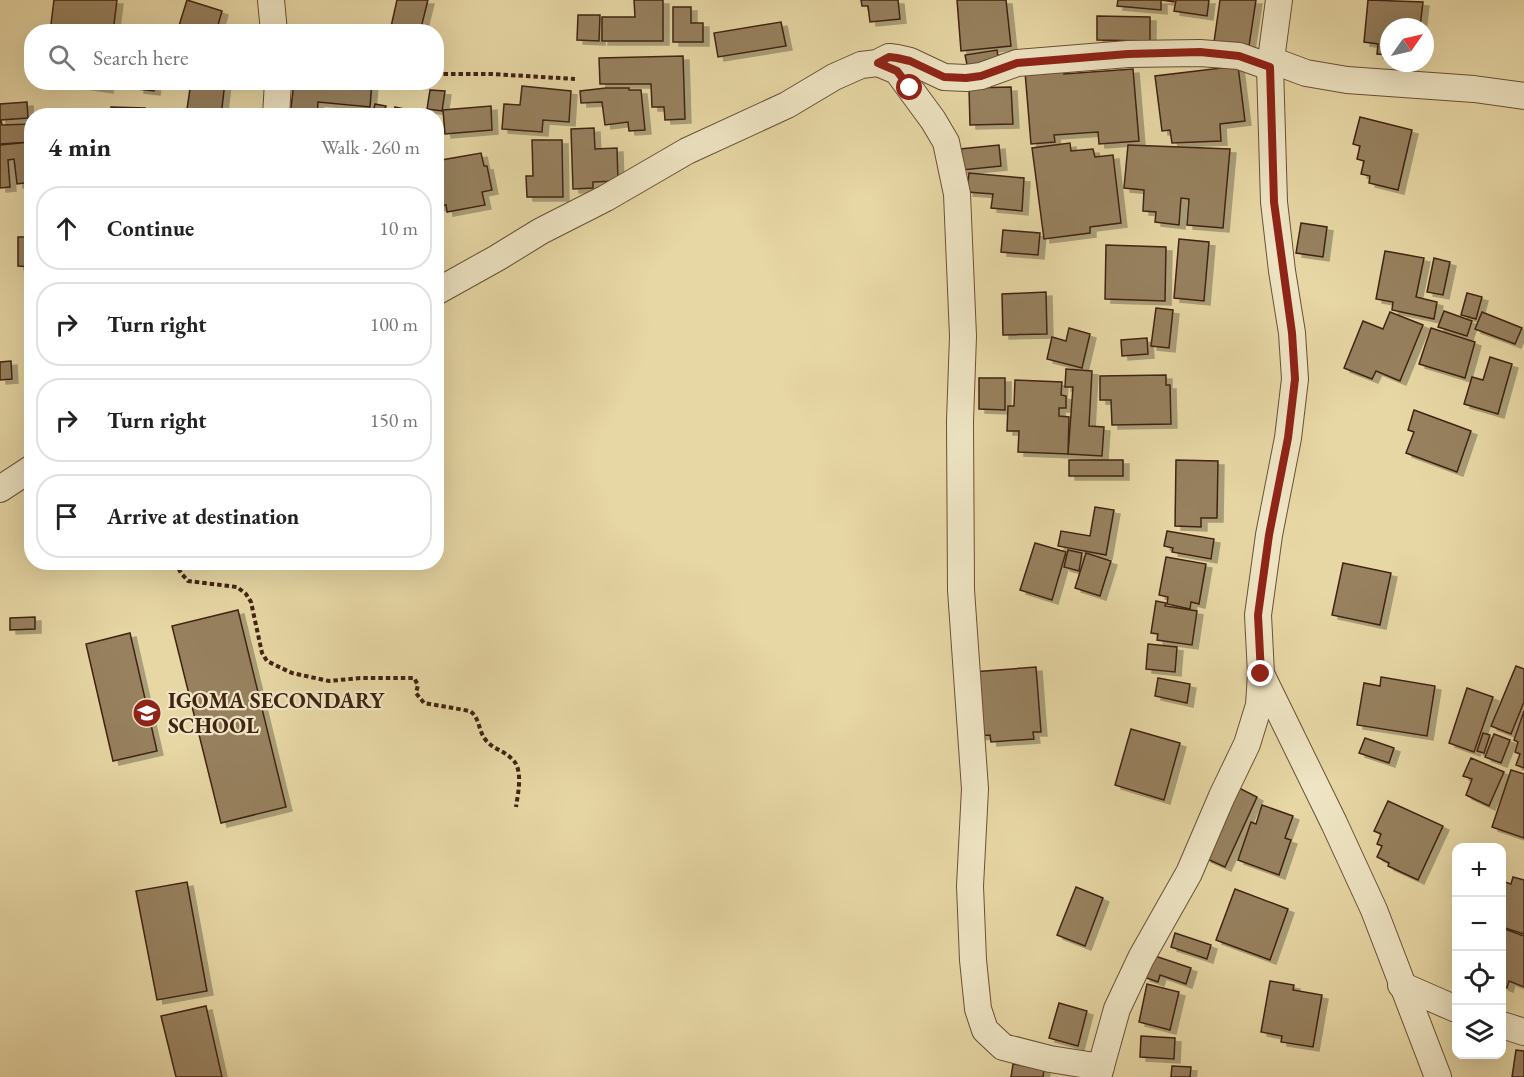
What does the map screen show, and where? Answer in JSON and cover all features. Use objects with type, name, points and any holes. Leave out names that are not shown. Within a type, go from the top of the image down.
[{"type":"street","points":[[271,0],[273,24]]},
{"type":"street","points":[[878,63],[897,71],[946,142],[957,194],[963,336],[960,421],[961,590],[975,789],[970,886],[973,960],[978,1009],[985,1030],[1003,1047],[1100,1072],[1118,1009],[1141,958],[1189,873],[1247,744],[1259,705],[1261,674],[1258,615],[1269,535],[1288,438],[1295,379],[1292,333],[1274,202],[1270,64],[1279,0]]},
{"type":"street","points":[[444,288],[687,151],[788,105],[834,77],[861,65],[878,63],[889,57],[910,61],[944,77],[966,78],[981,76],[1017,63],[1128,54],[1200,52],[1239,56],[1306,73],[1347,80],[1474,89],[1524,96]]},
{"type":"street","points":[[276,108],[278,90]]},
{"type":"street","points":[[0,489],[24,473]]},
{"type":"street","points":[[1261,674],[1374,910],[1438,1077]]},
{"type":"street","points":[[1401,985],[1452,1006]]},
{"type":"street","points":[[1506,1026],[1524,1032]]},
{"type":"path","points":[[444,74],[575,78]]},
{"type":"path","points":[[179,570],[188,581],[237,587],[246,594],[251,602],[262,653],[275,665],[292,673],[329,681],[360,678],[414,678],[418,685],[416,693],[424,703],[470,711],[475,715],[481,734],[488,744],[512,758],[518,768],[516,807]]},
{"type":"building","points":[[54,0],[117,0],[114,24],[51,24]]},
{"type":"building","points":[[187,0],[222,11],[218,24],[180,24]]},
{"type":"building","points":[[397,0],[428,0],[422,24],[392,24]]},
{"type":"building","points":[[634,0],[663,0],[663,41],[602,41],[602,17],[635,17]]},
{"type":"building","points":[[861,0],[898,0],[900,19],[870,22],[868,6],[862,6]]},
{"type":"building","points":[[957,0],[1006,0],[1011,46],[961,51]]},
{"type":"building","points":[[1118,0],[1161,0],[1161,10],[1117,6]]},
{"type":"building","points":[[1176,0],[1209,0],[1207,16],[1174,11]]},
{"type":"building","points":[[1220,0],[1256,0],[1249,46],[1214,42]]},
{"type":"building","points":[[1368,0],[1423,2],[1421,18],[1380,18],[1380,54],[1377,54],[1378,44],[1364,42]]},
{"type":"building","points":[[673,7],[691,7],[691,23],[703,23],[703,42],[673,42]]},
{"type":"building","points":[[578,15],[600,15],[599,41],[577,40]]},
{"type":"building","points":[[1097,16],[1150,17],[1150,41],[1097,40]]},
{"type":"building","points":[[781,22],[786,46],[718,57],[714,33]]},
{"type":"building","points":[[997,50],[999,63],[968,69],[965,55]]},
{"type":"building","points":[[683,56],[685,119],[665,120],[664,107],[652,107],[651,84],[600,84],[599,58]]},
{"type":"building","points":[[1238,66],[1245,121],[1220,124],[1221,141],[1172,143],[1170,130],[1162,131],[1155,76]]},
{"type":"building","points":[[1064,69],[1064,74],[1133,69],[1139,141],[1099,144],[1098,132],[1054,135],[1055,142],[1031,144],[1025,72]]},
{"type":"building","points":[[522,86],[571,91],[569,122],[543,120],[542,132],[502,129],[504,104],[520,105]]},
{"type":"building","points":[[1011,87],[1013,124],[970,125],[969,88]]},
{"type":"building","points":[[606,88],[641,90],[645,130],[629,131],[628,122],[605,125],[602,102],[581,103],[580,91]]},
{"type":"building","points":[[190,90],[224,90],[222,108],[187,108]]},
{"type":"building","points":[[293,90],[371,90],[370,107],[318,102],[318,108],[291,108]]},
{"type":"building","points":[[430,90],[445,91],[442,108],[427,108]]},
{"type":"building","points":[[27,102],[27,108],[24,108],[24,118],[1,120],[2,125],[24,124],[24,142],[0,144],[0,104]]},
{"type":"building","points":[[375,104],[386,106],[385,108],[374,108]]},
{"type":"building","points":[[491,106],[492,130],[445,134],[444,110]]},
{"type":"building","points":[[1360,117],[1412,130],[1398,190],[1369,183],[1370,176],[1361,174],[1364,161],[1357,159],[1360,146],[1353,144]]},
{"type":"building","points":[[594,128],[595,149],[617,148],[618,181],[593,182],[593,188],[573,189],[571,129]]},
{"type":"building","points":[[532,140],[562,140],[563,197],[527,197],[526,176],[533,176]]},
{"type":"building","points":[[24,143],[24,183],[17,184],[14,159],[8,160],[10,187],[0,188],[0,145]]},
{"type":"building","points":[[1070,143],[1071,151],[1093,149],[1095,157],[1113,155],[1121,223],[1090,227],[1090,233],[1044,239],[1032,148]]},
{"type":"building","points":[[999,145],[1001,166],[962,170],[960,149]]},
{"type":"building","points":[[1128,145],[1230,149],[1223,228],[1187,225],[1189,199],[1181,198],[1179,225],[1155,222],[1156,212],[1143,211],[1144,190],[1124,188]]},
{"type":"building","points":[[481,153],[484,166],[487,166],[492,190],[482,192],[485,205],[447,212],[446,205],[444,205],[444,160]]},
{"type":"building","points":[[969,173],[1024,178],[1022,211],[991,208],[993,194],[967,192]]},
{"type":"building","points":[[1301,223],[1327,227],[1323,257],[1296,253]]},
{"type":"building","points":[[1003,230],[1040,233],[1038,255],[1001,252]]},
{"type":"building","points":[[18,237],[24,237],[24,266],[18,266]]},
{"type":"building","points":[[1179,239],[1209,242],[1204,301],[1174,298]]},
{"type":"building","points":[[1106,245],[1166,247],[1165,301],[1105,299]]},
{"type":"building","points":[[1385,251],[1424,258],[1416,297],[1437,302],[1434,319],[1392,310],[1393,302],[1376,299]]},
{"type":"building","points":[[1434,258],[1450,262],[1443,295],[1427,292]]},
{"type":"building","points":[[1046,292],[1047,334],[1003,335],[1002,294]]},
{"type":"building","points":[[1467,293],[1482,297],[1476,319],[1461,315]]},
{"type":"building","points":[[1156,308],[1173,310],[1169,348],[1151,346]]},
{"type":"building","points":[[1444,311],[1472,321],[1467,336],[1438,327]]},
{"type":"building","points":[[1390,312],[1423,325],[1400,381],[1376,371],[1372,379],[1344,368],[1363,321],[1383,329]]},
{"type":"building","points":[[1482,312],[1522,328],[1515,344],[1475,329]]},
{"type":"building","points":[[1069,328],[1090,334],[1082,368],[1047,359],[1052,337],[1066,341]]},
{"type":"building","points":[[1431,328],[1475,342],[1465,378],[1419,364]]},
{"type":"building","points":[[1147,338],[1148,354],[1122,356],[1121,340]]},
{"type":"building","points":[[1490,357],[1512,364],[1498,414],[1464,404],[1472,377],[1483,380]]},
{"type":"building","points":[[11,361],[12,379],[0,380],[0,362]]},
{"type":"building","points":[[1066,369],[1092,371],[1089,426],[1104,427],[1102,456],[1068,454],[1073,387],[1065,387]]},
{"type":"building","points":[[1166,375],[1166,385],[1170,385],[1171,424],[1112,425],[1111,400],[1100,400],[1100,376]]},
{"type":"building","points":[[979,378],[1005,378],[1005,410],[979,409]]},
{"type":"building","points":[[1015,380],[1062,382],[1061,395],[1066,396],[1066,408],[1059,408],[1059,416],[1069,417],[1068,454],[1018,452],[1019,431],[1007,431],[1008,406],[1014,406]]},
{"type":"building","points":[[1414,410],[1471,431],[1457,472],[1406,453],[1414,432],[1408,430]]},
{"type":"building","points":[[1069,460],[1123,460],[1123,476],[1069,476]]},
{"type":"building","points":[[1176,460],[1218,461],[1217,518],[1201,518],[1201,527],[1175,526]]},
{"type":"building","points":[[1095,507],[1114,510],[1106,555],[1058,546],[1061,531],[1090,536]]},
{"type":"building","points":[[1167,531],[1214,539],[1211,559],[1172,552],[1173,548],[1164,546]]},
{"type":"building","points":[[1035,543],[1066,552],[1052,600],[1020,590]]},
{"type":"building","points":[[1068,550],[1082,553],[1079,571],[1064,567]]},
{"type":"building","points":[[1086,553],[1111,561],[1100,596],[1075,588]]},
{"type":"building","points":[[1166,557],[1206,564],[1199,604],[1191,602],[1190,609],[1167,604],[1168,597],[1159,595]]},
{"type":"building","points":[[1343,563],[1391,573],[1380,625],[1332,615]]},
{"type":"building","points":[[1156,601],[1166,603],[1165,606],[1197,611],[1192,645],[1157,640],[1158,634],[1151,633]]},
{"type":"building","points":[[238,610],[286,807],[221,823],[172,626]]},
{"type":"building","points":[[35,617],[35,629],[10,630],[10,618]]},
{"type":"building","points":[[130,633],[157,751],[113,761],[86,644]]},
{"type":"building","points":[[1148,644],[1177,647],[1175,672],[1146,669]]},
{"type":"building","points":[[1516,666],[1524,669],[1524,702],[1511,734],[1491,726]]},
{"type":"building","points":[[1036,667],[1041,732],[1033,732],[1034,739],[991,742],[990,735],[975,736],[972,672]]},
{"type":"building","points":[[1381,677],[1435,686],[1427,736],[1357,725],[1364,683],[1380,686]]},
{"type":"building","points":[[1158,678],[1190,684],[1187,703],[1155,696]]},
{"type":"building","points":[[1467,688],[1493,697],[1474,752],[1449,743]]},
{"type":"building","points":[[1524,711],[1524,768],[1516,765],[1520,754],[1515,752],[1518,742],[1514,740]]},
{"type":"building","points":[[1131,729],[1180,743],[1164,800],[1115,785]]},
{"type":"building","points":[[1483,733],[1490,735],[1484,753],[1477,751]]},
{"type":"building","points":[[1494,734],[1510,740],[1501,763],[1485,757]]},
{"type":"building","points":[[1365,738],[1394,748],[1389,763],[1359,753]]},
{"type":"building","points":[[1471,758],[1504,772],[1489,806],[1466,795],[1472,779],[1463,776]]},
{"type":"building","points":[[1511,770],[1524,774],[1524,838],[1492,827]]},
{"type":"building","points":[[1237,787],[1257,797],[1225,867],[1205,858]]},
{"type":"building","points":[[1388,801],[1443,826],[1418,880],[1388,866],[1389,863],[1377,857],[1382,846],[1377,844],[1381,834],[1374,831]]},
{"type":"building","points":[[1262,805],[1293,816],[1285,838],[1291,840],[1279,875],[1238,860],[1251,822],[1256,824]]},
{"type":"building","points":[[1513,877],[1524,880],[1524,934],[1506,928],[1506,882],[1511,884]]},
{"type":"building","points":[[187,882],[207,991],[157,1000],[136,891]]},
{"type":"building","points":[[1076,887],[1103,898],[1085,946],[1057,935]]},
{"type":"building","points":[[1235,889],[1288,909],[1270,960],[1216,940]]},
{"type":"building","points":[[1506,929],[1524,936],[1524,987],[1509,981],[1507,988]]},
{"type":"building","points":[[1175,933],[1211,945],[1207,959],[1171,947]]},
{"type":"building","points":[[1152,955],[1191,968],[1186,984],[1160,975],[1158,982],[1144,977]]},
{"type":"building","points":[[1270,981],[1294,985],[1293,990],[1322,995],[1313,1047],[1281,1042],[1282,1036],[1261,1032]]},
{"type":"building","points":[[1147,984],[1179,992],[1170,1030],[1139,1022]]},
{"type":"building","points":[[1059,1003],[1087,1011],[1078,1046],[1049,1038]]},
{"type":"building","points":[[206,1006],[222,1077],[176,1077],[161,1016]]},
{"type":"building","points":[[1141,1036],[1175,1038],[1174,1059],[1140,1057]]},
{"type":"building","points":[[1516,1050],[1524,1051],[1524,1077],[1512,1077]]},
{"type":"building","points":[[1013,1064],[1044,1069],[1043,1077],[1011,1077]]},
{"type":"building","points":[[1172,1066],[1191,1067],[1190,1077],[1171,1077]]},
{"type":"place","name":"IGOMA SECONDARY SCHOOL","points":[[147,713]]},
{"type":"route","points":[[910,88],[897,71],[878,63],[889,57],[897,58],[910,61],[944,77],[966,78],[1002,70],[1017,63],[1128,54],[1200,52],[1239,56],[1270,67],[1274,202],[1292,333],[1295,379],[1292,413],[1269,535],[1258,615],[1261,674]]}]
